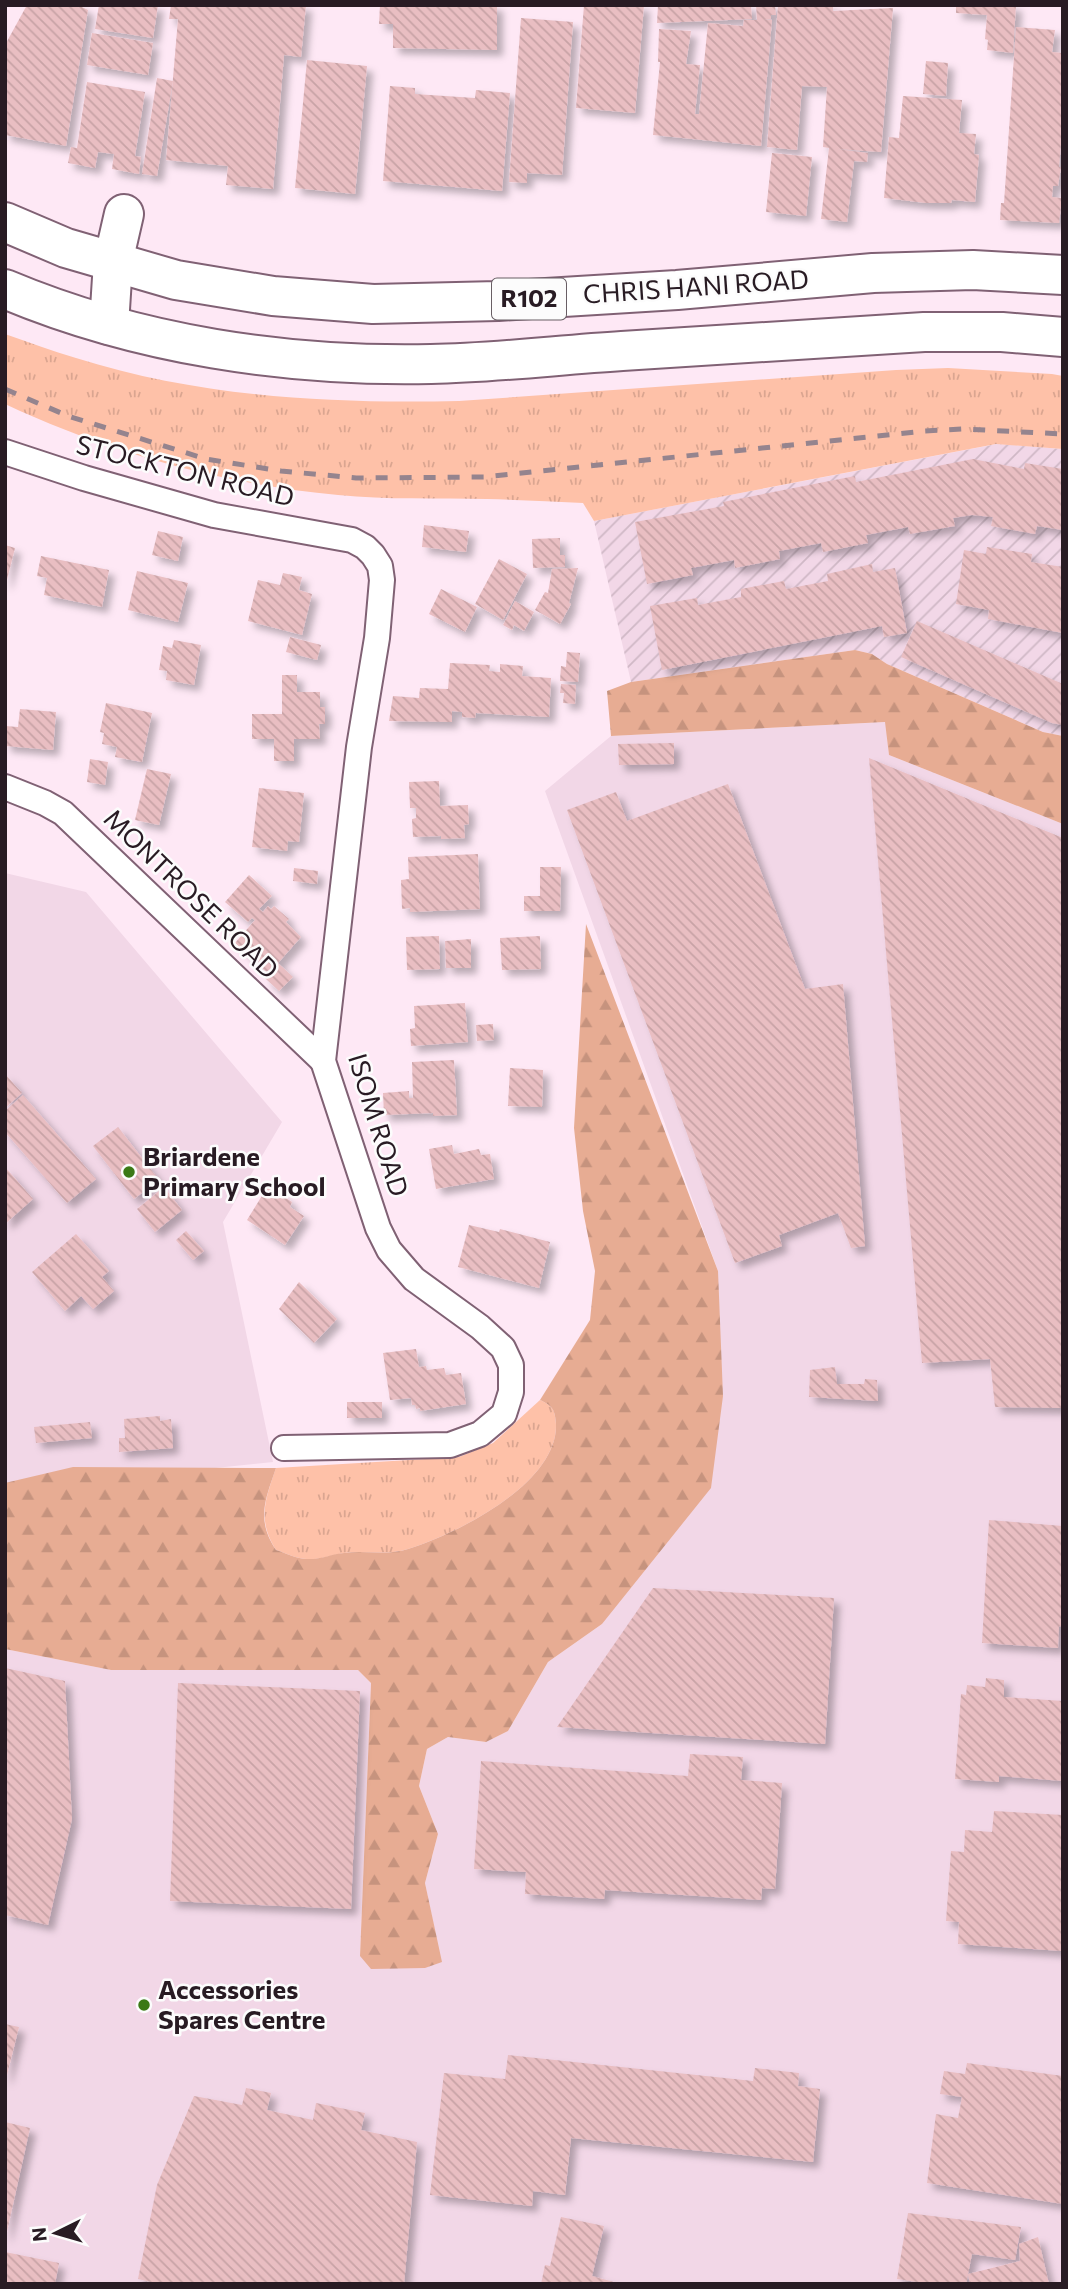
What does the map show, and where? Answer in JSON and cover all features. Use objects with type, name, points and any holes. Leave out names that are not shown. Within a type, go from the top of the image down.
[{"type":"main road","points":[[109,325],[113,262],[124,214]]},
{"type":"main road","name":"CHRIS HANI ROAD","points":[[5,222],[66,248],[176,280],[261,294],[373,304],[677,290],[886,273],[973,270],[1063,275]]},
{"type":"main road","name":"R102","points":[[5,289],[109,325],[212,349],[332,361],[431,364],[924,332],[1002,332],[1063,337]]},
{"type":"main road","points":[[629,351],[659,332],[673,314],[677,290]]},
{"type":"street","name":"STOCKTON ROAD","points":[[5,452],[214,515],[352,540]]},
{"type":"street","name":"ISOM ROAD","points":[[284,1448],[450,1445],[480,1434],[504,1414],[511,1392],[511,1365],[503,1348],[480,1327],[414,1279],[389,1251],[378,1228],[323,1061],[359,747],[377,638],[382,580],[380,566],[373,555],[352,540]]},
{"type":"street","name":"MONTROSE ROAD","points":[[5,787],[63,813],[323,1061]]},
{"type":"shaded area","points":[[997,444],[1063,449],[1063,736],[1043,732],[887,664],[872,654],[855,650],[631,682],[594,521]]},
{"type":"shaded area","points":[[886,722],[889,755],[1063,824],[1063,2284],[5,2284],[5,1649],[111,1670],[358,1670],[371,1683],[360,1956],[441,1962],[425,1883],[438,1834],[419,1786],[427,1749],[448,1737],[486,1742],[508,1731],[548,1662],[602,1624],[718,1271],[545,791],[611,736]]},
{"type":"shaded area","name":"Briardene Primary School","points":[[5,873],[86,892],[282,1122],[223,1222],[273,1462],[5,1490]]},
{"type":"green space","points":[[5,334],[76,358],[170,382],[266,395],[362,401],[459,401],[896,370],[948,368],[1052,374],[1063,376],[1063,449],[996,444],[594,521],[583,503],[338,495],[252,483],[167,464],[85,437],[5,404]]},
{"type":"green space","points":[[855,650],[872,654],[887,664],[1043,732],[1063,736],[1063,824],[889,755],[885,722],[611,736],[607,691],[631,682]]},
{"type":"green space","points":[[586,924],[718,1271],[723,1396],[711,1488],[602,1624],[548,1662],[508,1731],[486,1742],[448,1737],[427,1749],[419,1786],[438,1834],[425,1883],[442,1962],[425,1968],[371,1969],[360,1956],[371,1683],[358,1670],[111,1670],[5,1649],[5,1483],[73,1467],[276,1468],[264,1510],[266,1529],[276,1550],[299,1558],[312,1559],[344,1553],[408,1549],[452,1532],[476,1519],[523,1486],[540,1467],[552,1446],[555,1415],[551,1407],[540,1400],[590,1320],[595,1271],[583,1211],[574,1128]]},
{"type":"green space","points":[[540,1400],[552,1409],[556,1424],[552,1446],[540,1467],[523,1486],[501,1503],[452,1532],[400,1551],[352,1552],[312,1559],[299,1558],[276,1550],[270,1539],[266,1529],[265,1510],[276,1468],[459,1457],[493,1443]]},
{"type":"building","points":[[27,5],[78,5],[88,10],[66,146],[5,135],[5,45]]},
{"type":"building","points":[[99,5],[158,5],[153,38],[95,29]]},
{"type":"building","points":[[171,5],[306,5],[301,57],[284,55],[273,189],[226,185],[228,166],[166,160],[178,19],[169,19]]},
{"type":"building","points":[[380,5],[497,5],[497,50],[393,48],[393,24],[379,24]]},
{"type":"building","points":[[584,5],[644,5],[635,113],[576,108]]},
{"type":"building","points":[[658,5],[751,5],[752,19],[657,23]]},
{"type":"building","points":[[756,5],[775,5],[776,15],[771,15],[771,19],[764,19],[772,20],[761,146],[653,135],[660,62],[659,29],[691,31],[686,64],[700,65],[695,114],[699,114],[708,23],[743,26],[744,20],[757,20]]},
{"type":"building","points":[[778,5],[833,5],[833,11],[893,8],[881,152],[837,149],[868,153],[867,162],[854,161],[847,222],[821,219],[829,148],[823,147],[827,87],[802,86],[797,150],[767,147]]},
{"type":"building","points":[[956,5],[1016,5],[1013,53],[987,50],[987,15],[956,13]]},
{"type":"building","points":[[521,18],[573,22],[562,175],[527,173],[527,183],[509,182]]},
{"type":"building","points":[[1016,27],[1055,30],[1052,52],[1063,53],[1061,167],[1058,186],[1053,186],[1052,197],[1062,198],[1059,223],[1000,220],[1001,203],[1004,203]]},
{"type":"building","points":[[92,33],[153,43],[148,75],[87,65]]},
{"type":"building","points":[[307,60],[367,66],[355,194],[295,188]]},
{"type":"building","points":[[926,61],[948,63],[946,96],[923,94]]},
{"type":"building","points":[[157,78],[173,81],[157,176],[142,174]]},
{"type":"building","points":[[87,82],[145,92],[135,156],[141,157],[139,174],[112,169],[114,154],[98,152],[95,168],[68,163],[71,147],[77,148]]},
{"type":"building","points":[[390,86],[415,88],[415,94],[475,98],[476,90],[510,93],[502,191],[383,181]]},
{"type":"building","points":[[903,96],[962,100],[959,133],[976,134],[974,154],[979,155],[975,202],[952,200],[951,203],[926,203],[884,198],[889,137],[899,138]]},
{"type":"building","points":[[772,153],[812,157],[806,216],[766,212]]},
{"type":"building","points":[[973,459],[1024,469],[1025,463],[1063,469],[1063,530],[1037,526],[1035,534],[991,526],[993,517],[972,515],[953,518],[955,526],[910,534],[908,527],[866,535],[868,543],[823,552],[821,543],[779,551],[780,559],[735,568],[734,560],[691,568],[693,575],[647,584],[635,522],[724,506],[723,502],[855,476],[856,482]]},
{"type":"building","points":[[424,525],[469,531],[466,552],[422,547]]},
{"type":"building","points":[[158,531],[183,537],[178,561],[152,555]]},
{"type":"building","points":[[560,538],[560,555],[565,555],[565,567],[533,568],[532,539]]},
{"type":"building","points":[[5,545],[15,548],[6,584],[5,584]]},
{"type":"building","points":[[987,547],[1032,554],[1031,562],[1063,567],[1063,633],[988,619],[989,610],[956,604],[964,550],[986,554]]},
{"type":"building","points":[[41,556],[109,570],[102,607],[44,595],[47,578],[37,576]]},
{"type":"building","points":[[499,559],[527,574],[503,620],[475,604]]},
{"type":"building","points":[[872,564],[873,572],[895,568],[907,633],[884,637],[882,626],[662,670],[650,606],[697,598],[698,605],[741,597],[741,589],[784,581],[786,589],[828,581],[827,574]]},
{"type":"building","points":[[578,568],[569,603],[571,604],[560,624],[535,610],[545,592],[548,593],[552,569]]},
{"type":"building","points":[[137,571],[188,583],[178,622],[128,610]]},
{"type":"building","points":[[283,573],[302,577],[299,590],[312,594],[302,635],[248,621],[258,580],[280,585]]},
{"type":"building","points":[[441,589],[477,607],[465,632],[429,614]]},
{"type":"building","points":[[515,601],[534,612],[524,631],[514,625],[512,630],[503,625]]},
{"type":"building","points":[[917,621],[1063,684],[1063,725],[1052,723],[901,657]]},
{"type":"building","points":[[290,637],[321,645],[317,660],[286,652]]},
{"type":"building","points":[[174,640],[201,645],[194,685],[166,680],[167,671],[159,670],[163,646],[172,648]]},
{"type":"building","points":[[567,652],[580,653],[578,682],[560,681],[561,666],[566,667]]},
{"type":"building","points":[[450,663],[490,665],[489,671],[500,672],[500,664],[523,666],[522,676],[551,678],[549,717],[476,713],[475,718],[462,717],[462,712],[452,711],[452,722],[389,721],[393,696],[419,698],[420,688],[448,689]]},
{"type":"building","points":[[282,675],[297,675],[297,692],[320,692],[320,707],[325,707],[325,724],[319,724],[320,739],[294,739],[294,761],[274,761],[274,739],[252,739],[252,714],[282,714]]},
{"type":"building","points":[[561,684],[576,685],[575,704],[563,703]]},
{"type":"building","points":[[106,703],[152,713],[142,762],[115,757],[117,747],[102,744],[104,733],[100,732]]},
{"type":"building","points":[[20,709],[56,712],[53,750],[5,746],[5,726],[18,727]]},
{"type":"building","points":[[674,743],[674,764],[619,765],[618,744]]},
{"type":"building","points":[[869,758],[1063,838],[1063,1408],[995,1407],[990,1359],[922,1363]]},
{"type":"building","points":[[90,759],[108,762],[105,785],[87,782]]},
{"type":"building","points":[[147,769],[171,774],[159,825],[135,820]]},
{"type":"building","points":[[439,781],[440,806],[468,805],[469,824],[464,825],[465,838],[413,837],[412,819],[416,818],[416,808],[410,808],[409,782]]},
{"type":"building","points":[[728,784],[805,989],[843,984],[865,1246],[851,1248],[838,1213],[779,1235],[782,1246],[735,1263],[567,810],[616,792],[627,821]]},
{"type":"building","points":[[259,788],[304,793],[299,842],[288,841],[287,851],[252,847]]},
{"type":"building","points":[[478,854],[480,909],[410,912],[410,908],[402,909],[401,880],[409,879],[408,857]]},
{"type":"building","points":[[540,867],[561,867],[560,911],[524,911],[524,896],[540,896]]},
{"type":"building","points":[[294,868],[318,871],[317,884],[293,881]]},
{"type":"building","points":[[249,875],[272,896],[259,909],[263,912],[268,906],[271,909],[274,906],[289,919],[286,922],[301,937],[278,963],[293,977],[279,991],[265,978],[269,974],[235,943],[255,920],[252,918],[248,922],[225,902]]},
{"type":"building","points":[[439,936],[440,969],[407,970],[406,937]]},
{"type":"building","points":[[540,936],[541,969],[502,970],[500,938]]},
{"type":"building","points":[[471,939],[471,968],[446,968],[445,941]]},
{"type":"building","points":[[465,1003],[468,1042],[411,1046],[410,1029],[415,1028],[414,1006]]},
{"type":"building","points":[[493,1024],[494,1040],[477,1041],[476,1025]]},
{"type":"building","points":[[454,1060],[457,1115],[384,1115],[383,1093],[409,1091],[409,1098],[413,1098],[412,1062]]},
{"type":"building","points":[[510,1068],[543,1070],[542,1107],[508,1106]]},
{"type":"building","points":[[5,1074],[22,1093],[5,1108]]},
{"type":"building","points":[[23,1095],[96,1179],[67,1203],[5,1132],[5,1111]]},
{"type":"building","points":[[118,1127],[159,1180],[134,1199],[93,1146]]},
{"type":"building","points":[[452,1145],[454,1154],[479,1149],[481,1155],[490,1154],[494,1179],[436,1189],[429,1149]]},
{"type":"building","points":[[5,1167],[33,1199],[5,1224]]},
{"type":"building","points":[[268,1186],[292,1202],[290,1207],[304,1216],[285,1245],[247,1220]]},
{"type":"building","points":[[164,1187],[182,1210],[155,1232],[137,1209]]},
{"type":"building","points":[[469,1225],[499,1232],[500,1229],[550,1242],[539,1288],[458,1267]]},
{"type":"building","points":[[186,1231],[204,1251],[193,1260],[176,1240]]},
{"type":"building","points":[[76,1234],[109,1271],[102,1277],[114,1291],[93,1309],[81,1296],[65,1311],[32,1272]]},
{"type":"building","points":[[299,1282],[337,1319],[314,1343],[279,1309]]},
{"type":"building","points":[[416,1349],[419,1367],[426,1366],[427,1370],[444,1368],[446,1375],[461,1373],[466,1404],[420,1411],[420,1408],[416,1409],[415,1405],[412,1405],[411,1398],[390,1400],[383,1353]]},
{"type":"building","points":[[835,1367],[837,1384],[864,1384],[865,1379],[877,1380],[878,1401],[809,1397],[810,1370]]},
{"type":"building","points":[[347,1402],[382,1402],[382,1418],[347,1418]]},
{"type":"building","points":[[160,1416],[160,1421],[171,1419],[173,1448],[119,1452],[119,1438],[125,1438],[124,1419]]},
{"type":"building","points":[[90,1422],[92,1438],[36,1443],[34,1427]]},
{"type":"building","points":[[989,1520],[1063,1526],[1063,1627],[1059,1626],[1058,1648],[982,1643]]},
{"type":"building","points":[[653,1588],[834,1598],[825,1744],[557,1727]]},
{"type":"building","points":[[5,1668],[65,1681],[72,1819],[48,1925],[5,1915]]},
{"type":"building","points":[[986,1678],[1004,1680],[1004,1697],[1063,1701],[1063,1781],[999,1776],[999,1782],[955,1779],[961,1694],[966,1695],[967,1685],[985,1687]]},
{"type":"building","points":[[178,1683],[360,1691],[351,1909],[170,1901]]},
{"type":"building","points":[[690,1754],[743,1757],[741,1780],[782,1783],[775,1889],[762,1888],[761,1900],[605,1890],[604,1899],[525,1894],[526,1872],[474,1869],[481,1761],[688,1776]]},
{"type":"building","points":[[994,1811],[1063,1815],[1063,1951],[958,1944],[959,1922],[946,1921],[951,1851],[964,1852],[965,1830],[992,1832]]},
{"type":"building","points":[[5,2024],[19,2027],[6,2079],[5,2079]]},
{"type":"building","points":[[508,2055],[753,2081],[755,2068],[799,2073],[798,2086],[820,2089],[813,2162],[571,2138],[565,2195],[533,2191],[532,2206],[430,2195],[444,2073],[505,2079]]},
{"type":"building","points":[[967,2063],[1063,2076],[1063,2204],[927,2183],[936,2114],[958,2118],[962,2097],[940,2094],[944,2071],[965,2074]]},
{"type":"building","points":[[246,2088],[271,2093],[267,2110],[313,2120],[316,2103],[365,2113],[361,2130],[417,2142],[404,2284],[160,2284],[138,2279],[157,2185],[194,2096],[242,2105]]},
{"type":"building","points":[[5,2122],[30,2128],[6,2236],[5,2236]]},
{"type":"building","points":[[908,2213],[1021,2227],[1015,2260],[972,2254],[968,2274],[1020,2261],[1019,2244],[1038,2237],[1049,2284],[970,2284],[968,2275],[966,2284],[931,2284],[897,2279]]},
{"type":"building","points":[[561,2217],[604,2226],[592,2276],[621,2284],[541,2284],[545,2265],[550,2266]]},
{"type":"building","points":[[5,2252],[59,2263],[55,2284],[5,2284]]},
{"type":"railway","points":[[5,389],[68,416],[206,459],[281,471],[356,478],[484,477],[925,431],[963,429],[1063,434]]},
{"type":"place","name":"Briardene Primary School","points":[[129,1172]]},
{"type":"place","name":"Accessories Spares Centre","points":[[144,2005]]}]
